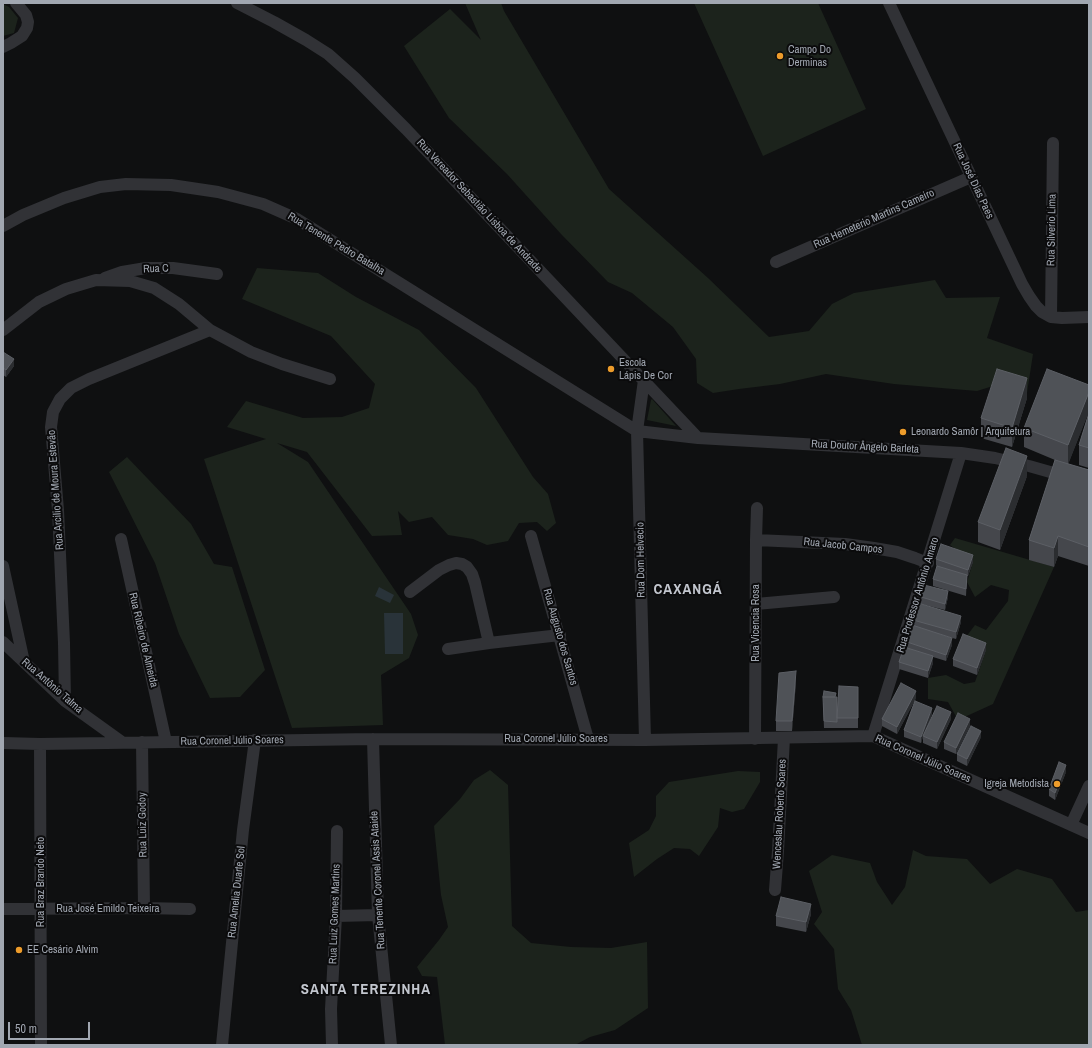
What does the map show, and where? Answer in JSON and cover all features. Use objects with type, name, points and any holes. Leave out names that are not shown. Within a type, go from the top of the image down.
[{"type":"street","points":[[3,47],[22,36],[27,28],[28,22],[26,15],[16,3]]},
{"type":"street","name":"Rua Vereador Sebastião Lisboa de Andrade","points":[[237,3],[306,40],[328,54],[355,78],[406,129],[698,438]]},
{"type":"street","name":"Rua José Dias Paes","points":[[889,3],[1026,290],[1036,306],[1042,312],[1051,317]]},
{"type":"street","name":"Rua Silverio Lima","points":[[1051,317],[1053,143]]},
{"type":"street","name":"Rua Hemeterio Martins Cameiro","points":[[776,262],[971,176]]},
{"type":"street","name":"Rua Tenente Pedro Batalha","points":[[3,226],[64,198],[100,187],[126,184],[171,185],[218,192],[263,204],[297,218],[637,431]]},
{"type":"street","name":"Rua C","points":[[3,330],[39,302],[66,289],[122,272],[146,268],[173,268],[217,274]]},
{"type":"street","points":[[96,280],[130,281],[154,288],[179,304],[210,330],[251,352],[282,364],[330,378]]},
{"type":"street","points":[[1051,317],[1089,317]]},
{"type":"street","name":"Rua Arcilio de Moura Estevão","points":[[65,701],[58,510],[51,427],[54,412],[60,399],[71,388],[89,379],[210,330]]},
{"type":"street","name":"Rua Dom Helvecio","points":[[644,380],[637,431],[645,740]]},
{"type":"street","name":"Rua Doutor Ângelo Barleta","points":[[637,431],[698,438],[961,453],[1022,464],[1089,483]]},
{"type":"street","name":"Rua Professor Antônio Amaro","points":[[873,736],[961,453]]},
{"type":"street","name":"Rua Vicencia Rosa","points":[[755,738],[757,508]]},
{"type":"street","name":"Rua Augusto dos Santos","points":[[531,536],[588,739]]},
{"type":"street","name":"Rua Ribeiro de Almeida","points":[[121,539],[166,742]]},
{"type":"street","name":"Rua Jacob Campos","points":[[756,540],[845,544],[898,552],[928,563]]},
{"type":"street","points":[[410,592],[439,570],[449,565],[456,563],[467,567],[472,574],[475,583],[489,643]]},
{"type":"street","points":[[3,566],[24,662]]},
{"type":"street","points":[[756,604],[834,597]]},
{"type":"street","points":[[448,649],[560,635]]},
{"type":"street","name":"Rua Antônio Talma","points":[[3,642],[65,701],[122,742]]},
{"type":"street","name":"Rua Coronel Júlio Soares","points":[[3,743],[40,744],[373,739],[645,740],[873,736],[1089,833]]},
{"type":"street","name":"Wenceslau Roberto Soares","points":[[774,890],[779,844],[784,738]]},
{"type":"street","name":"Rua Tenente Coronel Assis Ataide","points":[[373,739],[378,915],[391,1045]]},
{"type":"street","name":"Rua Amelia Duarte Sol","points":[[222,1045],[243,830],[255,740]]},
{"type":"street","name":"Rua Luiz Godoy","points":[[142,742],[144,908]]},
{"type":"street","name":"Rua Braz Brando Neto","points":[[40,744],[42,1045]]},
{"type":"street","points":[[1071,825],[1089,786]]},
{"type":"street","name":"Rua Luiz Gomes Martins","points":[[332,1045],[337,831]]},
{"type":"street","name":"Rua José Emildo Teixeira","points":[[3,909],[190,909]]},
{"type":"street","points":[[336,916],[378,915]]},
{"type":"shaded area","points":[[465,3],[501,3],[504,11],[609,189],[708,278],[769,337],[809,331],[832,304],[854,293],[935,280],[946,298],[1000,297],[987,338],[1033,354],[1027,393],[1009,381],[977,391],[894,384],[826,374],[780,384],[713,393],[697,383],[696,359],[673,327],[632,293],[608,282],[561,234],[507,174],[449,118],[404,46],[450,9],[481,40]]},
{"type":"shaded area","name":"Campo Do Derminas","points":[[694,3],[818,3],[866,109],[763,156]]},
{"type":"shaded area","points":[[3,4],[9,7],[18,18],[14,33],[3,36]]},
{"type":"shaded area","points":[[257,268],[318,273],[356,297],[419,330],[476,388],[533,477],[548,494],[556,523],[547,531],[537,522],[519,523],[508,541],[487,545],[473,539],[448,535],[432,517],[409,522],[398,511],[402,535],[372,536],[307,452],[277,443],[308,462],[411,614],[418,635],[409,658],[381,675],[383,725],[292,728],[204,459],[266,439],[227,427],[246,401],[303,418],[342,417],[369,408],[375,384],[331,336],[242,299]]},
{"type":"shaded area","points":[[652,399],[676,426],[647,420]]},
{"type":"shaded area","points":[[127,457],[191,524],[214,564],[232,567],[265,670],[240,697],[210,698],[179,634],[155,563],[109,472]]},
{"type":"shaded area","points":[[955,538],[1054,567],[993,704],[958,720],[948,702],[928,699],[928,678],[946,675],[964,684],[975,682],[986,650],[963,641],[975,625],[986,630],[1008,601],[1009,590],[991,585],[975,597],[967,582],[973,562],[950,545]]},
{"type":"shaded area","points":[[379,587],[394,595],[390,603],[375,596]]},
{"type":"shaded area","points":[[384,613],[403,613],[403,654],[385,654]]},
{"type":"shaded area","points":[[490,770],[508,785],[512,926],[531,943],[571,947],[611,948],[647,942],[648,1008],[615,1030],[590,1037],[575,1045],[445,1045],[437,977],[422,976],[417,967],[448,927],[441,895],[434,826],[460,799],[474,780]]},
{"type":"shaded area","points":[[738,771],[760,772],[760,782],[744,809],[732,812],[720,808],[718,827],[699,856],[690,849],[674,848],[634,877],[629,843],[649,830],[656,816],[656,796],[669,782]]},
{"type":"shaded area","points":[[913,850],[926,856],[967,859],[990,884],[1017,869],[1052,879],[1076,912],[1089,910],[1089,1045],[862,1045],[851,1010],[838,989],[834,949],[814,924],[822,912],[809,871],[832,855],[870,863],[877,882],[892,905],[905,887]]},
{"type":"building","points":[[3,352],[14,359],[6,370],[3,368]]},
{"type":"building","points":[[997,369],[1027,378],[1012,428],[981,418]]},
{"type":"building","points":[[1047,369],[1089,385],[1089,392],[1068,445],[1024,428]]},
{"type":"building","points":[[1089,413],[1089,448],[1079,445]]},
{"type":"building","points":[[1006,448],[1027,456],[1000,530],[978,522]]},
{"type":"building","points":[[1055,460],[1089,470],[1089,547],[1058,536],[1054,548],[1029,540]]},
{"type":"building","points":[[941,544],[973,555],[968,570],[936,559]]},
{"type":"building","points":[[937,566],[967,575],[966,589],[933,579]]},
{"type":"building","points":[[924,585],[948,591],[945,604],[921,597]]},
{"type":"building","points":[[918,603],[961,616],[956,632],[913,620]]},
{"type":"building","points":[[912,625],[952,638],[946,655],[907,642]]},
{"type":"building","points":[[963,634],[986,643],[977,668],[953,659]]},
{"type":"building","points":[[904,647],[933,656],[928,671],[899,662]]},
{"type":"building","points":[[796,671],[792,721],[776,721],[779,673]]},
{"type":"building","points":[[901,683],[916,691],[897,727],[882,719]]},
{"type":"building","points":[[839,686],[858,687],[858,718],[837,718]]},
{"type":"building","points":[[824,691],[836,693],[835,697],[823,697]]},
{"type":"building","points":[[823,697],[837,697],[837,722],[824,721]]},
{"type":"building","points":[[915,701],[932,708],[921,737],[904,730]]},
{"type":"building","points":[[937,706],[951,712],[937,742],[923,736]]},
{"type":"building","points":[[958,713],[970,719],[956,748],[944,742]]},
{"type":"building","points":[[971,726],[981,731],[967,759],[957,754]]},
{"type":"building","points":[[1059,762],[1066,765],[1055,793],[1049,789]]},
{"type":"building","points":[[781,897],[811,904],[806,922],[776,916]]},
{"type":"place","name":"Campo Do Derminas","points":[[780,56]]},
{"type":"place","name":"Escola Lápis De Cor","points":[[611,369]]},
{"type":"place","name":"Leonardo Samôr | Arquitetura","points":[[903,432]]},
{"type":"place","name":"Igreja Metodista","points":[[1057,784]]},
{"type":"place","name":"EE Cesário Alvim","points":[[19,950]]},
{"type":"district","name":"CAXANGÁ","points":[[688,590]]},
{"type":"district","name":"SANTA TEREZINHA","points":[[366,990]]}]
